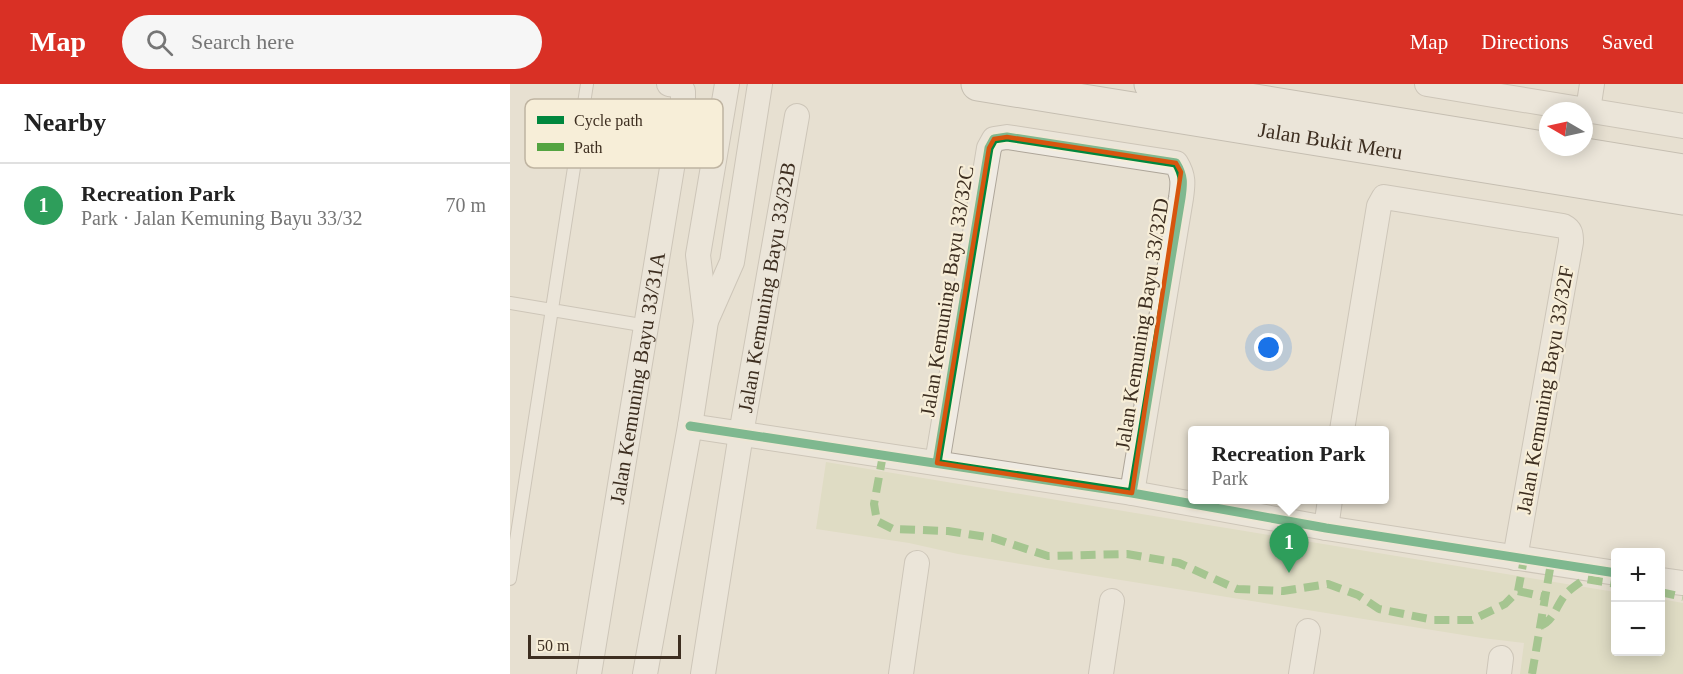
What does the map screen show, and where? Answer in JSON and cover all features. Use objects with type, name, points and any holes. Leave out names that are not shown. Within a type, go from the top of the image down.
[{"type":"main road","name":"Jalan Bukit Meru","points":[[978,84],[1683,198]]},
{"type":"main road","name":"Jalan Bukit Meru","points":[[1151,84],[1683,171]]},
{"type":"street","points":[[723,112],[728,84]]},
{"type":"street","points":[[645,674],[690,426],[706,321],[732,262],[760,84]]},
{"type":"street","points":[[1426,84],[1539,102]]},
{"type":"street","points":[[1589,102],[1592,84]]},
{"type":"street","name":"Jalan Kemuning Bayu 33/31A","points":[[673,85],[683,91],[683,99]]},
{"type":"street","points":[[1593,111],[1683,126]]},
{"type":"street","name":"Jalan Kemuning Bayu 33/32B","points":[[703,674],[741,434],[797,116]]},
{"type":"street","name":"Jalan Kemuning Bayu 33/32D","points":[[1007,136],[1176,163],[1184,180],[1132,493]]},
{"type":"street","name":"Jalan Kemuning Bayu 33/32C","points":[[937,463],[989,148],[994,139],[1007,136]]},
{"type":"street","name":"Jalan Kemuning Bayu 33/31A","points":[[589,674],[672,168]]},
{"type":"street","points":[[706,321],[698,255],[713,168]]},
{"type":"street","name":"Jalan Kemuning Bayu 33/32F","points":[[1343,426],[1379,206],[1384,197],[1563,226],[1569,229],[1571,242],[1515,558]]},
{"type":"street","points":[[690,426],[1188,503]]},
{"type":"street","points":[[1193,504],[1326,528],[1611,572]]},
{"type":"street","points":[[1326,528],[1329,504]]},
{"type":"street","points":[[901,674],[917,563]]},
{"type":"street","points":[[1665,581],[1683,583]]},
{"type":"street","points":[[1101,674],[1113,601]]},
{"type":"street","points":[[1301,674],[1308,631]]},
{"type":"lane","points":[[585,99],[587,84]]},
{"type":"lane","points":[[510,579],[574,168]]},
{"type":"lane","points":[[510,303],[647,326]]},
{"type":"highlighted area","points":[[1007,137],[1176,163],[1181,172],[1132,493],[937,463],[989,148],[994,139]]},
{"type":"green space","points":[[826,462],[1611,591],[1611,656],[1665,656],[1665,600],[1683,603],[1683,674],[1520,674],[1524,643],[958,554],[909,543],[816,529]]},
{"type":"marked path","points":[[883,455],[874,504],[877,521],[893,529],[948,531],[993,538],[1048,556],[1127,554],[1179,563],[1237,589],[1283,591],[1328,584],[1358,595],[1379,609],[1434,620],[1472,620],[1505,604],[1518,591],[1524,559]]},
{"type":"marked path","points":[[1532,674],[1551,563]]},
{"type":"marked path","points":[[1540,626],[1549,621],[1567,593],[1585,579],[1611,583]]},
{"type":"marked path","points":[[1518,591],[1545,597]]},
{"type":"marked path","points":[[1665,593],[1683,597]]},
{"type":"cycle path","points":[[937,463],[989,148],[994,139],[1007,137],[1176,163],[1182,176],[1182,193],[1132,493]]},
{"type":"cycle path","points":[[690,426],[1188,503]]},
{"type":"cycle path","points":[[1193,504],[1326,528],[1611,572]]},
{"type":"place","name":"Recreation Park","points":[[1289,573]]}]
